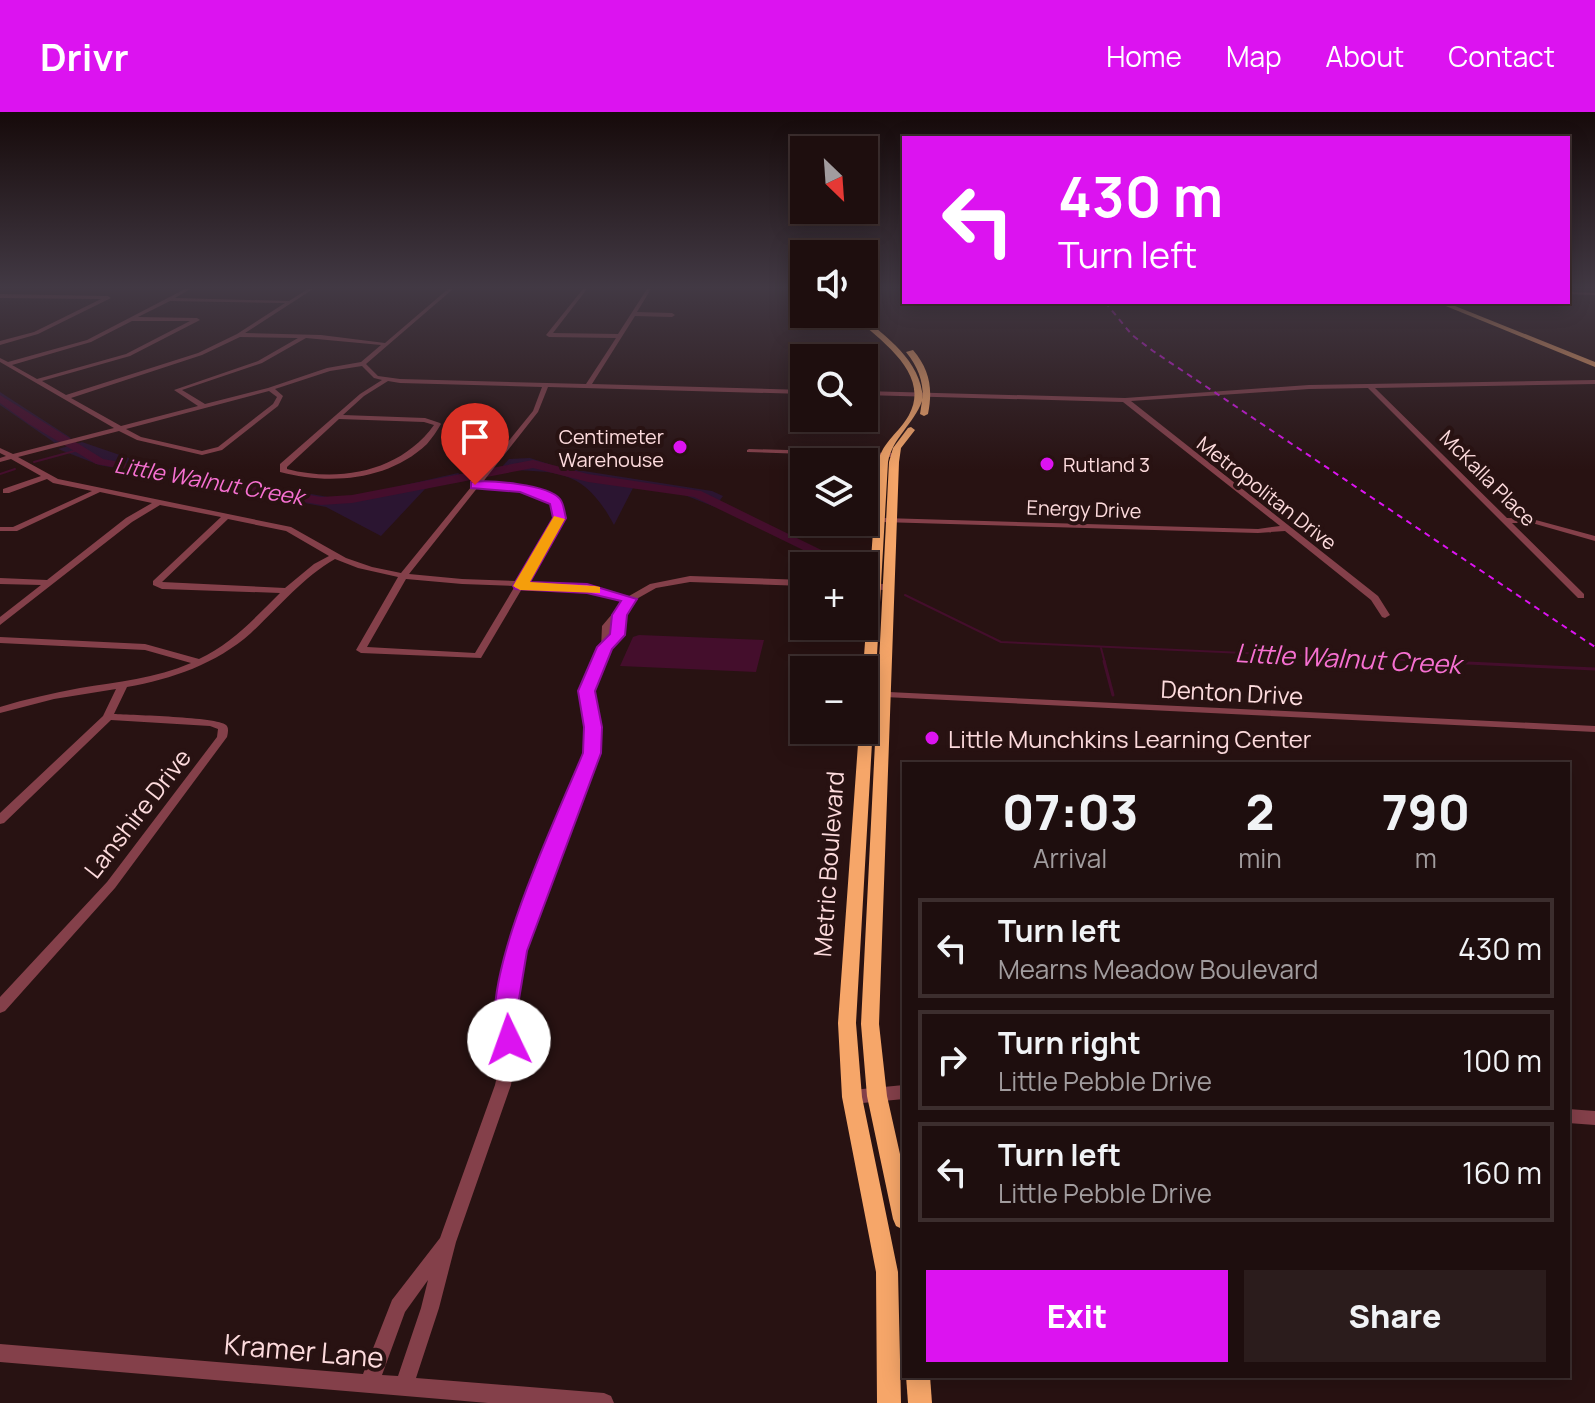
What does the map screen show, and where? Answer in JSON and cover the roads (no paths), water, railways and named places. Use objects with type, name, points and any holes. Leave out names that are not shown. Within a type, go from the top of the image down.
[{"type":"main road","points":[[896,349],[913,370],[922,395]]},
{"type":"main road","points":[[1556,349],[1595,365]]},
{"type":"main road","points":[[899,352],[909,351],[924,371],[922,395]]},
{"type":"main road","name":"Metric Boulevard","points":[[885,520],[881,480],[893,443],[913,415],[922,395]]},
{"type":"main road","name":"Metric Boulevard","points":[[878,572],[893,480],[889,454]]},
{"type":"main road","points":[[881,480],[893,480]]},
{"type":"main road","name":"Metric Boulevard","points":[[874,744],[870,1000],[864,1097],[886,1262],[889,1403]]},
{"type":"main road","name":"Metric Boulevard","points":[[864,1097],[902,1213]]},
{"type":"main road","points":[[918,1378],[920,1403]]},
{"type":"street","points":[[3,364],[61,349]]},
{"type":"street","points":[[39,380],[142,349]]},
{"type":"street","points":[[67,397],[161,370],[207,349]]},
{"type":"street","points":[[203,406],[177,390],[260,362],[282,349]]},
{"type":"street","points":[[0,460],[270,389],[318,373],[363,364],[378,349]]},
{"type":"street","points":[[588,386],[612,349]]},
{"type":"street","points":[[3,364],[39,380],[118,429],[146,442],[212,453],[276,405],[280,396],[270,389]]},
{"type":"street","points":[[363,364],[367,372],[376,377]]},
{"type":"street","points":[[318,373],[343,370],[386,380],[790,392]]},
{"type":"street","points":[[337,417],[425,420],[438,424],[409,457],[387,467],[335,475],[283,470],[283,466],[337,417],[362,395],[386,380]]},
{"type":"street","points":[[878,393],[1125,400],[1370,386],[1595,382]]},
{"type":"street","points":[[475,485],[521,488],[549,496],[556,503],[559,518],[478,656],[361,650],[404,575],[475,485],[539,407],[546,385]]},
{"type":"street","name":"McKalla Place","points":[[1370,386],[1581,596]]},
{"type":"street","name":"Metropolitan Drive","points":[[1125,400],[1375,598],[1385,615]]},
{"type":"street","points":[[0,450],[45,477],[288,529],[309,538],[335,556],[404,575],[587,589],[630,599]]},
{"type":"street","points":[[749,451],[889,454]]},
{"type":"street","points":[[6,491],[45,477]]},
{"type":"street","points":[[0,529],[14,529],[98,490]]},
{"type":"street","points":[[0,622],[129,520],[158,503]]},
{"type":"street","points":[[226,517],[156,583],[162,586],[284,591]]},
{"type":"street","name":"Energy Drive","points":[[885,520],[1247,531],[1287,528]]},
{"type":"street","points":[[1504,520],[1532,521],[1595,539]]},
{"type":"street","points":[[0,710],[64,693],[122,686],[200,662],[245,634],[304,572],[335,556]]},
{"type":"street","points":[[404,1386],[430,1308],[447,1242],[503,1085],[508,1058],[508,978],[515,951],[592,753],[593,727],[587,691],[605,647],[617,635],[619,615],[630,599],[653,586],[690,579],[790,583]]},
{"type":"street","points":[[0,581],[48,583]]},
{"type":"street","points":[[0,640],[145,647],[200,662]]},
{"type":"street","points":[[0,820],[30,795],[108,717],[122,686]]},
{"type":"street","name":"Denton Drive","points":[[878,694],[1595,729]]},
{"type":"street","name":"Lanshire Drive","points":[[0,1007],[111,885],[222,737],[223,727],[211,723],[108,717]]},
{"type":"street","points":[[864,1097],[902,1092]]},
{"type":"street","points":[[1570,1116],[1595,1118]]},
{"type":"street","points":[[369,1383],[398,1306],[447,1242]]},
{"type":"street","name":"Kramer Lane","points":[[0,1353],[604,1403]]},
{"type":"waterway","name":"Little Walnut Creek","points":[[0,398],[33,422],[100,462],[321,501],[352,499],[533,464],[588,478],[697,494],[818,552]]},
{"type":"waterway","points":[[34,462],[78,450]]},
{"type":"waterway","points":[[0,474],[15,469]]},
{"type":"waterway","name":"Little Walnut Creek","points":[[905,595],[1001,642],[1437,662]]},
{"type":"waterway","name":"Little Walnut Creek","points":[[1101,648],[1105,663]]},
{"type":"waterway","name":"Little Walnut Creek","points":[[1104,661],[1113,695]]},
{"type":"waterway","name":"Little Walnut Creek","points":[[1425,661],[1437,662]]},
{"type":"waterway","name":"Little Walnut Creek","points":[[1437,662],[1469,663]]},
{"type":"waterway","name":"Little Walnut Creek","points":[[1437,662],[1595,669]]},
{"type":"railway","points":[[1151,349],[1595,647]]},
{"type":"place","name":"Centimeter Warehouse","points":[[680,447]]},
{"type":"place","name":"Rutland 3","points":[[1047,464]]},
{"type":"place","name":"Little Munchkins Learning Center","points":[[932,738]]}]
